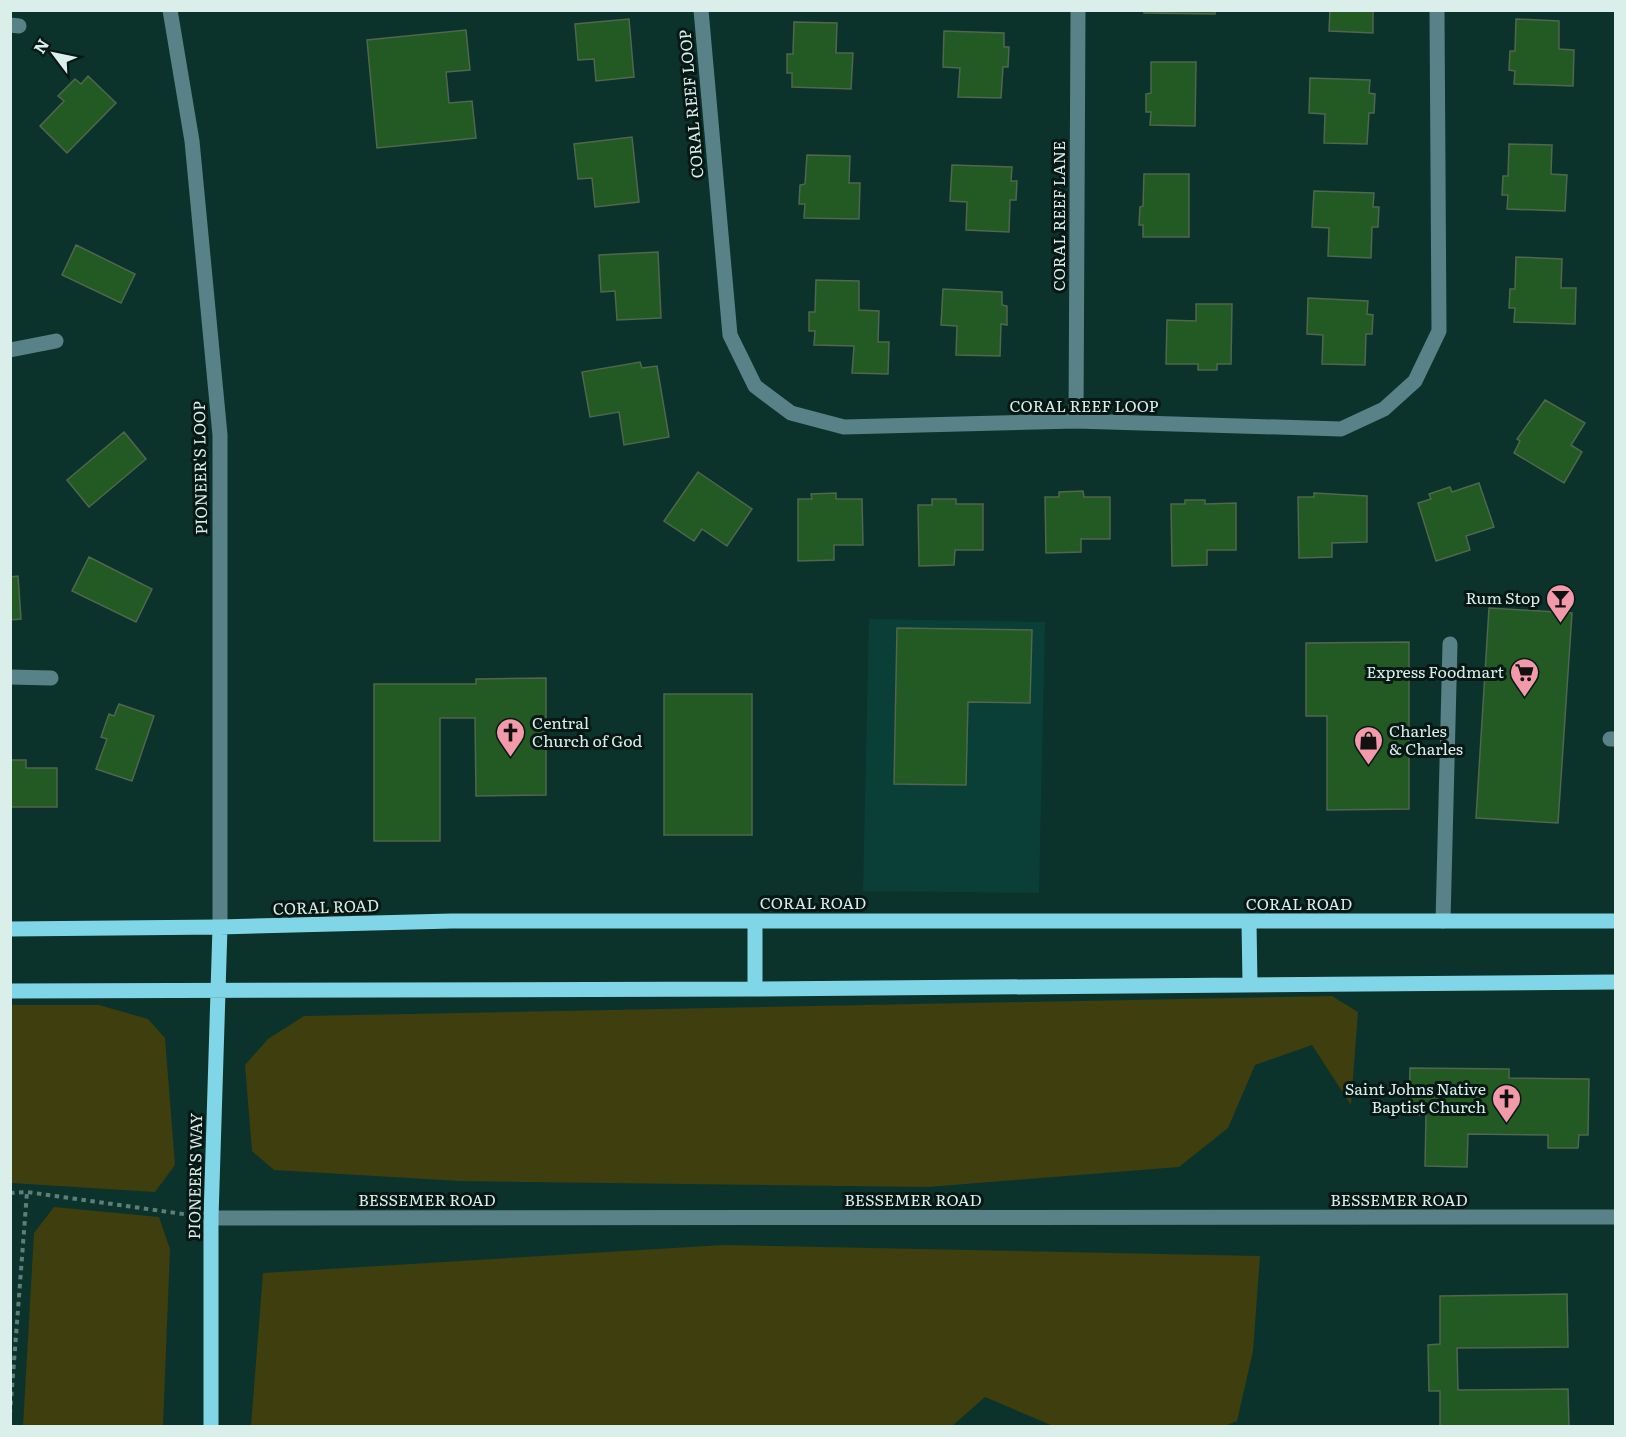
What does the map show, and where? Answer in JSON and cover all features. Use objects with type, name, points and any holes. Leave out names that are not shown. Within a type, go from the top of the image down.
[{"type":"main road","name":"CORAL ROAD","points":[[10,929],[220,927],[452,921],[1616,921]]},
{"type":"main road","points":[[755,921],[755,989]]},
{"type":"main road","points":[[1249,922],[1250,984]]},
{"type":"main road","name":"PIONEER'S WAY","points":[[211,1426],[211,1218],[220,927]]},
{"type":"main road","points":[[10,991],[755,989],[1616,982]]},
{"type":"street","name":"PIONEER'S LOOP","points":[[170,10],[192,141],[220,435],[220,927]]},
{"type":"street","name":"CORAL REEF LOOP","points":[[701,10],[730,334],[754,386],[792,413],[844,427],[1076,422],[1341,429],[1384,409],[1415,381],[1439,331],[1437,10]]},
{"type":"street","name":"CORAL REEF LANE","points":[[1076,422],[1078,10]]},
{"type":"street","points":[[10,350],[56,341]]},
{"type":"street","points":[[1443,921],[1450,644]]},
{"type":"street","points":[[10,677],[51,678]]},
{"type":"street","name":"BESSEMER ROAD","points":[[211,1218],[1616,1217]]},
{"type":"path","points":[[10,1193],[27,1192],[211,1218]]},
{"type":"path","points":[[10,1414],[27,1192]]},
{"type":"shaded area","points":[[869,619],[1045,622],[1039,893],[863,891]]},
{"type":"shaded area","points":[[1332,996],[1358,1012],[1351,1105],[1312,1045],[1255,1065],[1228,1128],[1179,1167],[928,1187],[459,1181],[274,1170],[252,1151],[245,1065],[268,1039],[304,1016]]},
{"type":"shaded area","points":[[11,1005],[99,1005],[148,1019],[165,1038],[175,1165],[155,1192],[11,1183]]},
{"type":"shaded area","points":[[54,1207],[159,1217],[170,1249],[163,1426],[23,1426],[34,1233]]},
{"type":"shaded area","points":[[723,1245],[1260,1256],[1253,1351],[1237,1421],[1224,1426],[1053,1426],[985,1397],[952,1426],[251,1426],[263,1273]]},
{"type":"building","points":[[1144,10],[1215,10],[1215,14],[1144,13]]},
{"type":"building","points":[[1330,10],[1373,10],[1373,33],[1329,31]]},
{"type":"building","points":[[629,19],[634,77],[596,81],[594,59],[578,60],[575,24]]},
{"type":"building","points":[[1516,19],[1559,21],[1559,49],[1574,50],[1573,86],[1514,84],[1515,71],[1509,70],[1510,51],[1515,51]]},
{"type":"building","points":[[794,22],[837,23],[836,53],[853,53],[851,89],[792,87],[792,73],[787,73],[787,54],[793,54]]},
{"type":"building","points":[[466,30],[470,70],[446,72],[449,103],[472,101],[476,138],[377,148],[367,40]]},
{"type":"building","points":[[944,31],[1004,33],[1004,47],[1009,47],[1008,67],[1003,67],[1001,98],[958,97],[960,68],[943,67]]},
{"type":"building","points":[[1151,62],[1196,62],[1195,126],[1150,125],[1151,112],[1146,112],[1146,94],[1151,93]]},
{"type":"building","points":[[88,76],[116,103],[67,153],[40,126],[64,101],[58,96],[75,79],[81,84]]},
{"type":"building","points":[[1310,78],[1370,80],[1369,93],[1375,94],[1374,113],[1369,113],[1367,144],[1324,143],[1325,114],[1309,113]]},
{"type":"building","points":[[632,137],[639,202],[595,207],[592,178],[578,179],[574,144]]},
{"type":"building","points":[[1509,144],[1552,145],[1551,174],[1567,175],[1565,211],[1507,209],[1508,195],[1502,195],[1503,176],[1508,176]]},
{"type":"building","points":[[807,155],[850,156],[849,183],[860,183],[859,219],[804,218],[805,204],[799,204],[800,185],[805,184]]},
{"type":"building","points":[[952,165],[1012,167],[1011,181],[1017,181],[1016,200],[1010,200],[1009,232],[966,230],[967,202],[950,201]]},
{"type":"building","points":[[1144,174],[1189,174],[1189,237],[1143,237],[1143,225],[1139,225],[1140,207],[1143,206]]},
{"type":"building","points":[[1314,191],[1374,193],[1373,207],[1379,207],[1378,227],[1372,227],[1371,258],[1328,256],[1329,228],[1312,227]]},
{"type":"building","points":[[76,245],[135,274],[121,303],[62,275]]},
{"type":"building","points":[[658,252],[661,318],[617,320],[615,291],[601,292],[599,255]]},
{"type":"building","points":[[1516,257],[1562,259],[1561,288],[1576,288],[1575,324],[1514,322],[1515,308],[1509,308],[1510,289],[1515,289]]},
{"type":"building","points":[[816,280],[859,281],[859,310],[879,311],[878,342],[889,342],[888,374],[852,373],[854,346],[814,345],[815,331],[809,331],[809,312],[815,312]]},
{"type":"building","points":[[943,289],[1002,292],[1002,305],[1007,306],[1007,325],[1001,324],[1000,356],[956,355],[957,326],[941,325]]},
{"type":"building","points":[[1308,298],[1368,301],[1367,314],[1373,315],[1372,334],[1366,334],[1365,365],[1322,364],[1323,335],[1307,334]]},
{"type":"building","points":[[1196,304],[1232,304],[1231,364],[1217,364],[1217,370],[1198,370],[1198,364],[1166,364],[1167,320],[1196,321]]},
{"type":"building","points":[[640,362],[642,368],[657,366],[669,437],[624,445],[619,412],[590,417],[582,372]]},
{"type":"building","points":[[1545,400],[1585,423],[1571,445],[1582,452],[1564,483],[1514,453],[1520,441],[1517,439]]},
{"type":"building","points":[[124,432],[146,459],[89,507],[67,480]]},
{"type":"building","points":[[698,472],[752,509],[727,546],[702,529],[694,541],[664,521]]},
{"type":"building","points":[[1479,483],[1494,527],[1466,536],[1470,550],[1436,561],[1418,503],[1431,499],[1429,494],[1450,487],[1452,492]]},
{"type":"building","points":[[1083,491],[1084,497],[1110,497],[1110,539],[1081,539],[1081,552],[1046,553],[1045,497],[1059,497],[1059,492]]},
{"type":"building","points":[[836,493],[836,499],[862,499],[863,545],[834,545],[834,560],[798,561],[798,499],[812,499],[811,494]]},
{"type":"building","points":[[1314,493],[1367,496],[1367,542],[1332,543],[1332,557],[1299,558],[1298,497],[1314,497]]},
{"type":"building","points":[[932,499],[956,499],[956,504],[983,504],[983,550],[955,550],[954,565],[919,566],[918,505],[932,505]]},
{"type":"building","points":[[1185,500],[1205,500],[1205,504],[1236,503],[1236,550],[1207,550],[1207,565],[1172,566],[1171,504],[1185,504]]},
{"type":"building","points":[[89,557],[152,589],[136,622],[72,591]]},
{"type":"building","points":[[18,576],[21,619],[10,620],[10,577]]},
{"type":"building","name":"Express Foodmart","points":[[1489,608],[1572,613],[1558,823],[1476,818]]},
{"type":"building","points":[[897,628],[1032,630],[1030,703],[968,702],[966,785],[894,784]]},
{"type":"building","points":[[1409,642],[1409,809],[1327,810],[1327,716],[1306,716],[1306,643]]},
{"type":"building","name":"Central Church of God","points":[[546,678],[546,795],[476,796],[475,718],[440,718],[440,841],[374,841],[374,684],[476,684],[476,679]]},
{"type":"building","points":[[664,694],[752,694],[752,835],[664,835]]},
{"type":"building","points":[[119,704],[154,716],[132,781],[96,769],[107,739],[101,737],[109,714],[114,716]]},
{"type":"building","points":[[10,760],[26,760],[26,768],[57,768],[57,807],[10,807]]},
{"type":"building","name":"Saint Johns Native Baptist Church","points":[[1410,1068],[1509,1069],[1509,1078],[1589,1079],[1588,1135],[1579,1135],[1578,1148],[1548,1148],[1548,1135],[1468,1134],[1467,1167],[1425,1166],[1426,1115],[1409,1115]]},
{"type":"building","points":[[1567,1294],[1568,1347],[1457,1348],[1458,1390],[1568,1389],[1569,1426],[1440,1426],[1440,1391],[1429,1391],[1428,1345],[1440,1344],[1440,1296]]},
{"type":"place","name":"Rum Stop","points":[[1561,624]]},
{"type":"place","name":"Express Foodmart","points":[[1525,698]]},
{"type":"place","name":"Central Church of God","points":[[511,758]]},
{"type":"place","name":"Charles & Charles","points":[[1368,766]]},
{"type":"place","name":"Saint Johns Native Baptist Church","points":[[1507,1124]]}]
